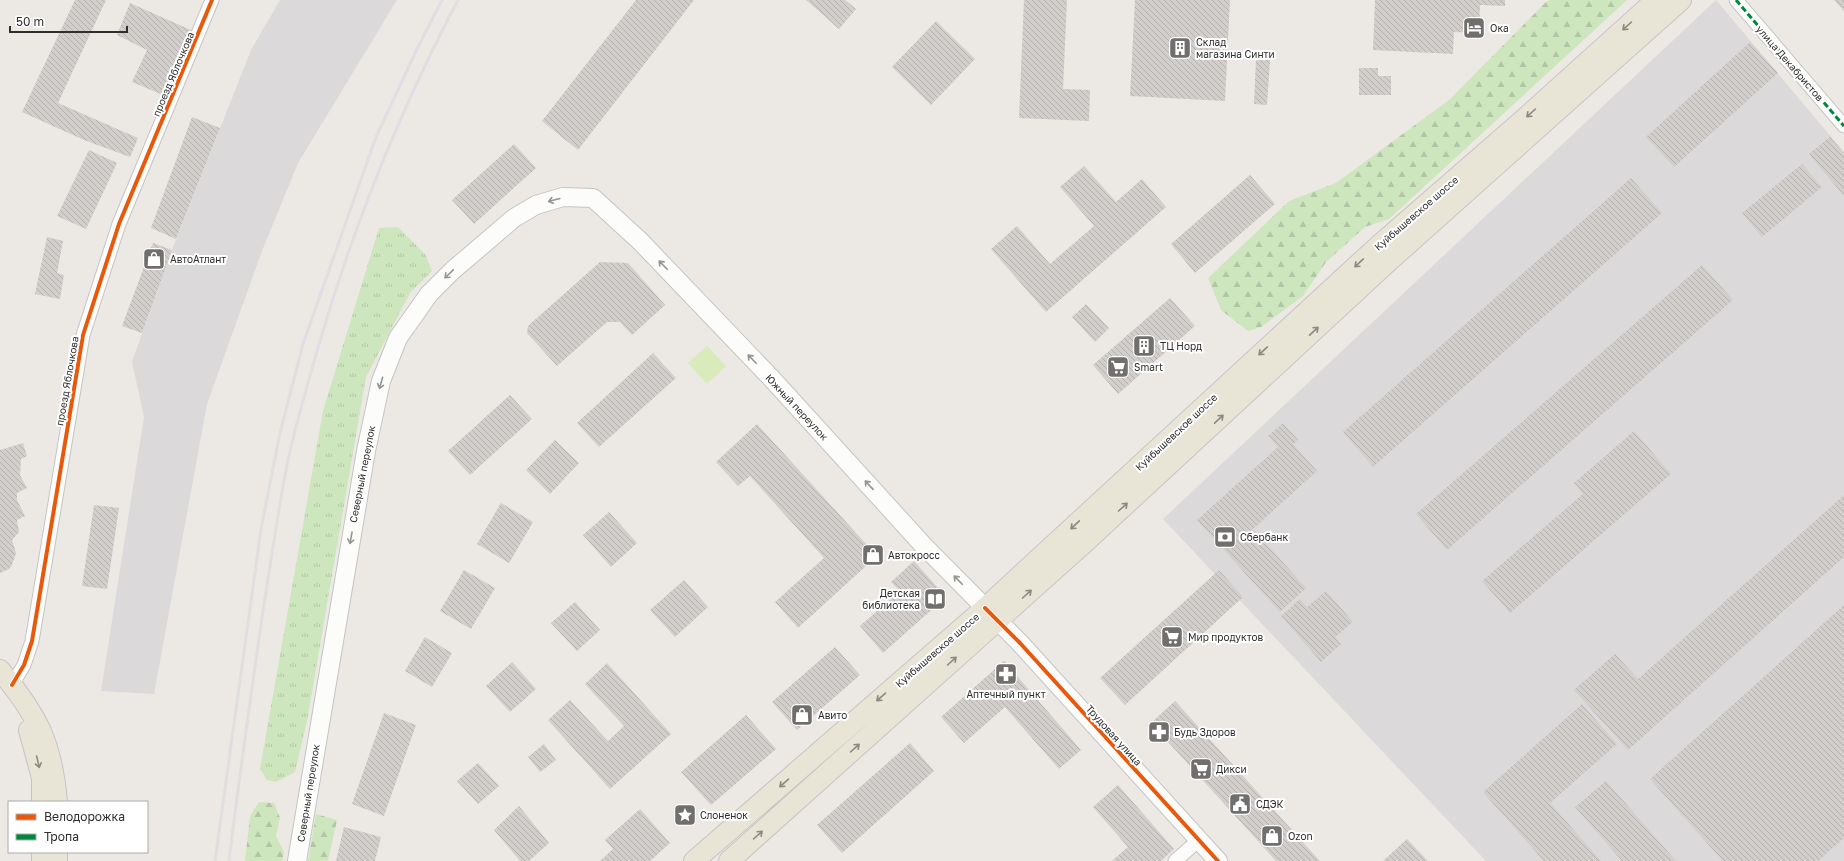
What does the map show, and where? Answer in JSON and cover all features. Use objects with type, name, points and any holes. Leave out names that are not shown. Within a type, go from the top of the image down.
[{"type":"main road","name":"Куйбышевское шоссе","points":[[729,861],[1377,247],[1656,0]]},
{"type":"main road","name":"Куйбышевское шоссе","points":[[694,861],[1135,496],[1389,261],[1681,0]]},
{"type":"main road","name":"Северный переулок","points":[[297,861],[366,451],[381,381],[398,338],[429,294],[452,271],[514,218],[536,204],[563,197],[593,198]]},
{"type":"main road","name":"Южный переулок","points":[[593,198],[640,241],[773,380],[923,545],[991,614]]},
{"type":"main road","name":"Трудовая улица","points":[[991,614],[1020,643],[1218,861]]},
{"type":"main road","points":[[6,678],[33,741],[42,778],[42,801]]},
{"type":"main road","points":[[6,678],[36,721],[50,751],[58,801]]},
{"type":"street","name":"проезд Яблочкова","points":[[6,678],[24,665],[32,641],[83,335],[94,298],[119,224],[212,0]]},
{"type":"street","name":"улица Декабристов","points":[[1736,0],[1844,126]]},
{"type":"street","points":[[1175,861],[1199,840]]},
{"type":"shaded area","points":[[280,0],[397,0],[298,163],[262,251],[207,404],[154,694],[101,691],[144,417],[132,362],[168,260],[251,50]]},
{"type":"shaded area","points":[[1716,0],[1844,152],[1844,861],[1486,861],[1163,519]]},
{"type":"green space","points":[[1550,0],[1627,0],[1389,219],[1365,227],[1326,262],[1303,296],[1261,327],[1248,331],[1221,310],[1208,278],[1289,201],[1336,183],[1449,100],[1546,2]]},
{"type":"green space","points":[[398,227],[425,254],[432,271],[410,293],[366,377],[307,721],[295,772],[276,782],[267,780],[260,769],[323,411],[379,228]]},
{"type":"green space","points":[[707,346],[726,366],[707,384],[688,363]]},
{"type":"green space","points":[[259,802],[274,803],[280,818],[276,836],[284,852],[282,861],[245,861],[250,816]]},
{"type":"green space","points":[[316,814],[337,820],[328,861],[308,861]]},
{"type":"building","points":[[75,0],[106,0],[58,103],[138,138],[130,157],[84,140],[22,112]]},
{"type":"building","points":[[636,0],[694,0],[578,150],[542,121]]},
{"type":"building","points":[[806,0],[845,0],[856,9],[839,29]]},
{"type":"building","points":[[1024,0],[1067,0],[1063,89],[1090,90],[1089,121],[1019,118]]},
{"type":"building","name":"Склад магазина Синти","points":[[1135,0],[1230,0],[1225,101],[1130,96]]},
{"type":"building","points":[[1375,0],[1505,0],[1505,6],[1480,5],[1479,33],[1454,32],[1453,54],[1373,50]]},
{"type":"building","points":[[1834,0],[1844,0],[1844,11]]},
{"type":"building","points":[[130,3],[193,31],[163,95],[132,82],[147,50],[117,35]]},
{"type":"building","points":[[936,21],[975,59],[931,105],[892,67]]},
{"type":"building","points":[[1750,42],[1778,73],[1674,167],[1646,137]]},
{"type":"building","points":[[1256,59],[1270,60],[1267,105],[1254,104]]},
{"type":"building","points":[[1359,68],[1378,68],[1378,76],[1391,76],[1391,95],[1359,95]]},
{"type":"building","points":[[192,117],[220,128],[176,239],[151,228]]},
{"type":"building","points":[[1830,137],[1844,153],[1844,196],[1809,154]]},
{"type":"building","points":[[514,144],[536,168],[474,224],[452,200]]},
{"type":"building","points":[[89,150],[117,163],[86,229],[57,216]]},
{"type":"building","points":[[1802,164],[1822,187],[1762,237],[1742,213]]},
{"type":"building","points":[[1084,166],[1116,202],[1142,179],[1166,207],[1046,312],[991,249],[1017,226],[1050,264],[1094,226],[1060,187]]},
{"type":"building","points":[[1250,175],[1275,204],[1195,273],[1171,244]]},
{"type":"building","points":[[1631,178],[1662,213],[1373,467],[1343,432]]},
{"type":"building","points":[[47,237],[63,241],[57,273],[64,275],[60,299],[35,294]]},
{"type":"building","points":[[153,243],[172,250],[142,333],[122,326]]},
{"type":"building","points":[[600,262],[628,263],[665,305],[632,335],[620,322],[607,322],[557,366],[527,333],[528,326]]},
{"type":"building","points":[[1702,265],[1733,300],[1447,550],[1416,514]]},
{"type":"building","name":"ТЦ Норд","points":[[1170,298],[1195,326],[1118,394],[1093,365]]},
{"type":"building","points":[[1086,304],[1109,328],[1095,342],[1072,317]]},
{"type":"building","points":[[653,353],[676,378],[599,447],[577,423]]},
{"type":"building","points":[[510,395],[532,419],[470,475],[448,451]]},
{"type":"building","points":[[1283,423],[1298,440],[1293,444],[1317,471],[1253,529],[1306,588],[1280,612],[1197,520],[1278,447],[1268,436]]},
{"type":"building","points":[[757,424],[877,556],[798,628],[775,602],[824,558],[750,476],[738,486],[716,462]]},
{"type":"building","points":[[1634,431],[1671,474],[1510,613],[1482,581],[1583,494],[1574,483]]},
{"type":"building","points":[[555,440],[579,463],[550,494],[526,470]]},
{"type":"building","points":[[23,443],[27,456],[21,459],[20,475],[27,488],[17,493],[17,500],[25,516],[17,520],[19,532],[12,540],[16,553],[12,565],[9,569],[0,573],[0,450]]},
{"type":"building","points":[[1844,495],[1844,557],[1628,750],[1574,690],[1615,654],[1638,679]]},
{"type":"building","points":[[501,503],[533,522],[509,563],[477,544]]},
{"type":"building","points":[[94,505],[119,508],[107,589],[82,586]]},
{"type":"building","points":[[609,512],[637,543],[611,567],[583,535]]},
{"type":"building","points":[[914,561],[946,597],[883,653],[860,626],[900,591],[891,582]]},
{"type":"building","points":[[464,570],[495,588],[471,629],[440,611]]},
{"type":"building","name":"Мир продуктов","points":[[1219,570],[1243,597],[1125,705],[1100,678]]},
{"type":"building","points":[[684,580],[708,607],[675,637],[650,610]]},
{"type":"building","points":[[1326,591],[1353,622],[1335,637],[1341,644],[1321,662],[1281,616],[1300,599],[1307,607]]},
{"type":"building","points":[[575,602],[600,630],[577,651],[551,623]]},
{"type":"building","points":[[1844,605],[1844,838],[1818,861],[1723,861],[1650,779]]},
{"type":"building","points":[[425,637],[452,653],[432,687],[405,671]]},
{"type":"building","points":[[835,647],[860,675],[797,730],[772,702]]},
{"type":"building","points":[[1004,661],[1081,750],[1059,769],[1005,707],[964,743],[941,717]]},
{"type":"building","points":[[512,662],[536,689],[510,712],[486,686]]},
{"type":"building","points":[[607,663],[671,734],[610,789],[548,720],[570,700],[608,741],[624,726],[585,684]]},
{"type":"building","points":[[1175,701],[1320,861],[1276,861],[1151,723]]},
{"type":"building","points":[[1582,704],[1617,744],[1550,803],[1601,861],[1544,861],[1483,792]]},
{"type":"building","points":[[384,713],[416,725],[384,816],[352,804]]},
{"type":"building","points":[[746,715],[776,749],[711,805],[681,772]]},
{"type":"building","points":[[910,743],[934,771],[842,853],[817,825]]},
{"type":"building","points":[[544,744],[556,760],[540,772],[528,757]]},
{"type":"building","points":[[478,763],[499,786],[478,804],[457,781]]},
{"type":"building","points":[[1606,781],[1676,861],[1622,861],[1575,807]]},
{"type":"building","points":[[1118,785],[1174,849],[1161,861],[1112,861],[1128,847],[1093,807]]},
{"type":"building","points":[[519,806],[549,843],[529,861],[520,861],[494,830]]},
{"type":"building","points":[[640,809],[670,843],[650,861],[600,861],[613,849],[605,840]]},
{"type":"building","points":[[344,827],[381,837],[375,861],[336,861]]},
{"type":"building","points":[[1407,839],[1428,861],[1383,861]]},
{"type":"railway","points":[[215,861],[261,529],[280,433],[303,344],[376,137],[417,49],[442,0]]},
{"type":"railway","points":[[229,861],[263,611],[281,498],[298,419],[317,351],[361,216],[378,172],[416,85],[458,0]]},
{"type":"marked path","points":[[1736,0],[1844,126]]},
{"type":"cycle path","points":[[12,685],[24,665],[32,641],[83,335],[119,224],[212,0]]},
{"type":"cycle path","points":[[985,608],[1020,643],[1218,861]]},
{"type":"place","name":"Ока","points":[[1474,28]]},
{"type":"place","name":"Склад магазина Синти","points":[[1180,48]]},
{"type":"place","name":"АвтоАтлант","points":[[154,259]]},
{"type":"place","name":"ТЦ Норд","points":[[1144,346]]},
{"type":"place","name":"Smart","points":[[1118,367]]},
{"type":"place","name":"Сбербанк","points":[[1225,537]]},
{"type":"place","name":"Автокросс","points":[[873,555]]},
{"type":"place","name":"Детская библиотека","points":[[935,599]]},
{"type":"place","name":"Мир продуктов","points":[[1172,637]]},
{"type":"place","name":"Аптечный пункт","points":[[1006,674]]},
{"type":"place","name":"Авито","points":[[802,715]]},
{"type":"place","name":"Будь Здоров","points":[[1159,732]]},
{"type":"place","name":"Дикси","points":[[1201,769]]},
{"type":"place","name":"СДЭК","points":[[1240,804]]},
{"type":"place","name":"Слоненок","points":[[685,815]]},
{"type":"place","name":"Ozon","points":[[1272,836]]}]
